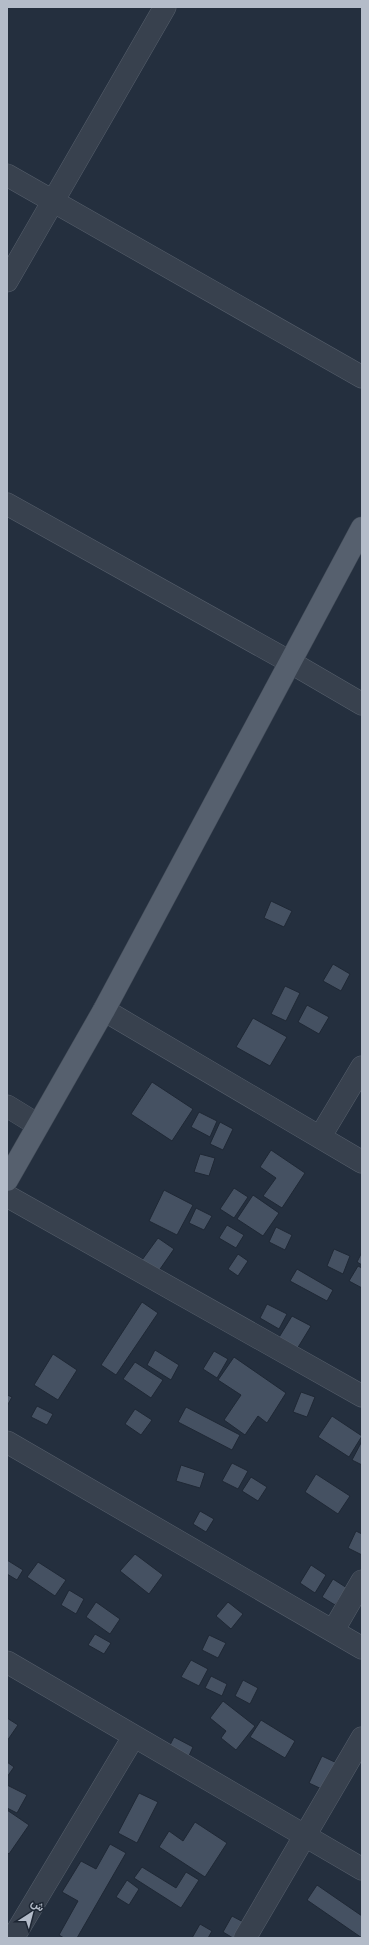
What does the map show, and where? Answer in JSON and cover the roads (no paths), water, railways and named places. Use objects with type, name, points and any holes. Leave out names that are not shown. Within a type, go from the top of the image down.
[{"type":"main road","points":[[7,1180],[104,1010],[362,528]]},
{"type":"street","points":[[7,281],[164,7]]},
{"type":"street","points":[[7,175],[362,377]]},
{"type":"street","points":[[7,504],[290,662],[362,704]]},
{"type":"street","points":[[104,1010],[362,1162]]},
{"type":"street","points":[[320,1137],[362,1067]]},
{"type":"street","points":[[7,1106],[38,1125]]},
{"type":"street","points":[[7,1196],[362,1396]]},
{"type":"street","points":[[7,1442],[362,1648]]},
{"type":"street","points":[[334,1631],[362,1581]]},
{"type":"street","points":[[7,1662],[362,1869]]},
{"type":"street","points":[[7,1935],[13,1938],[134,1736]]},
{"type":"street","points":[[246,1938],[362,1738]]}]
